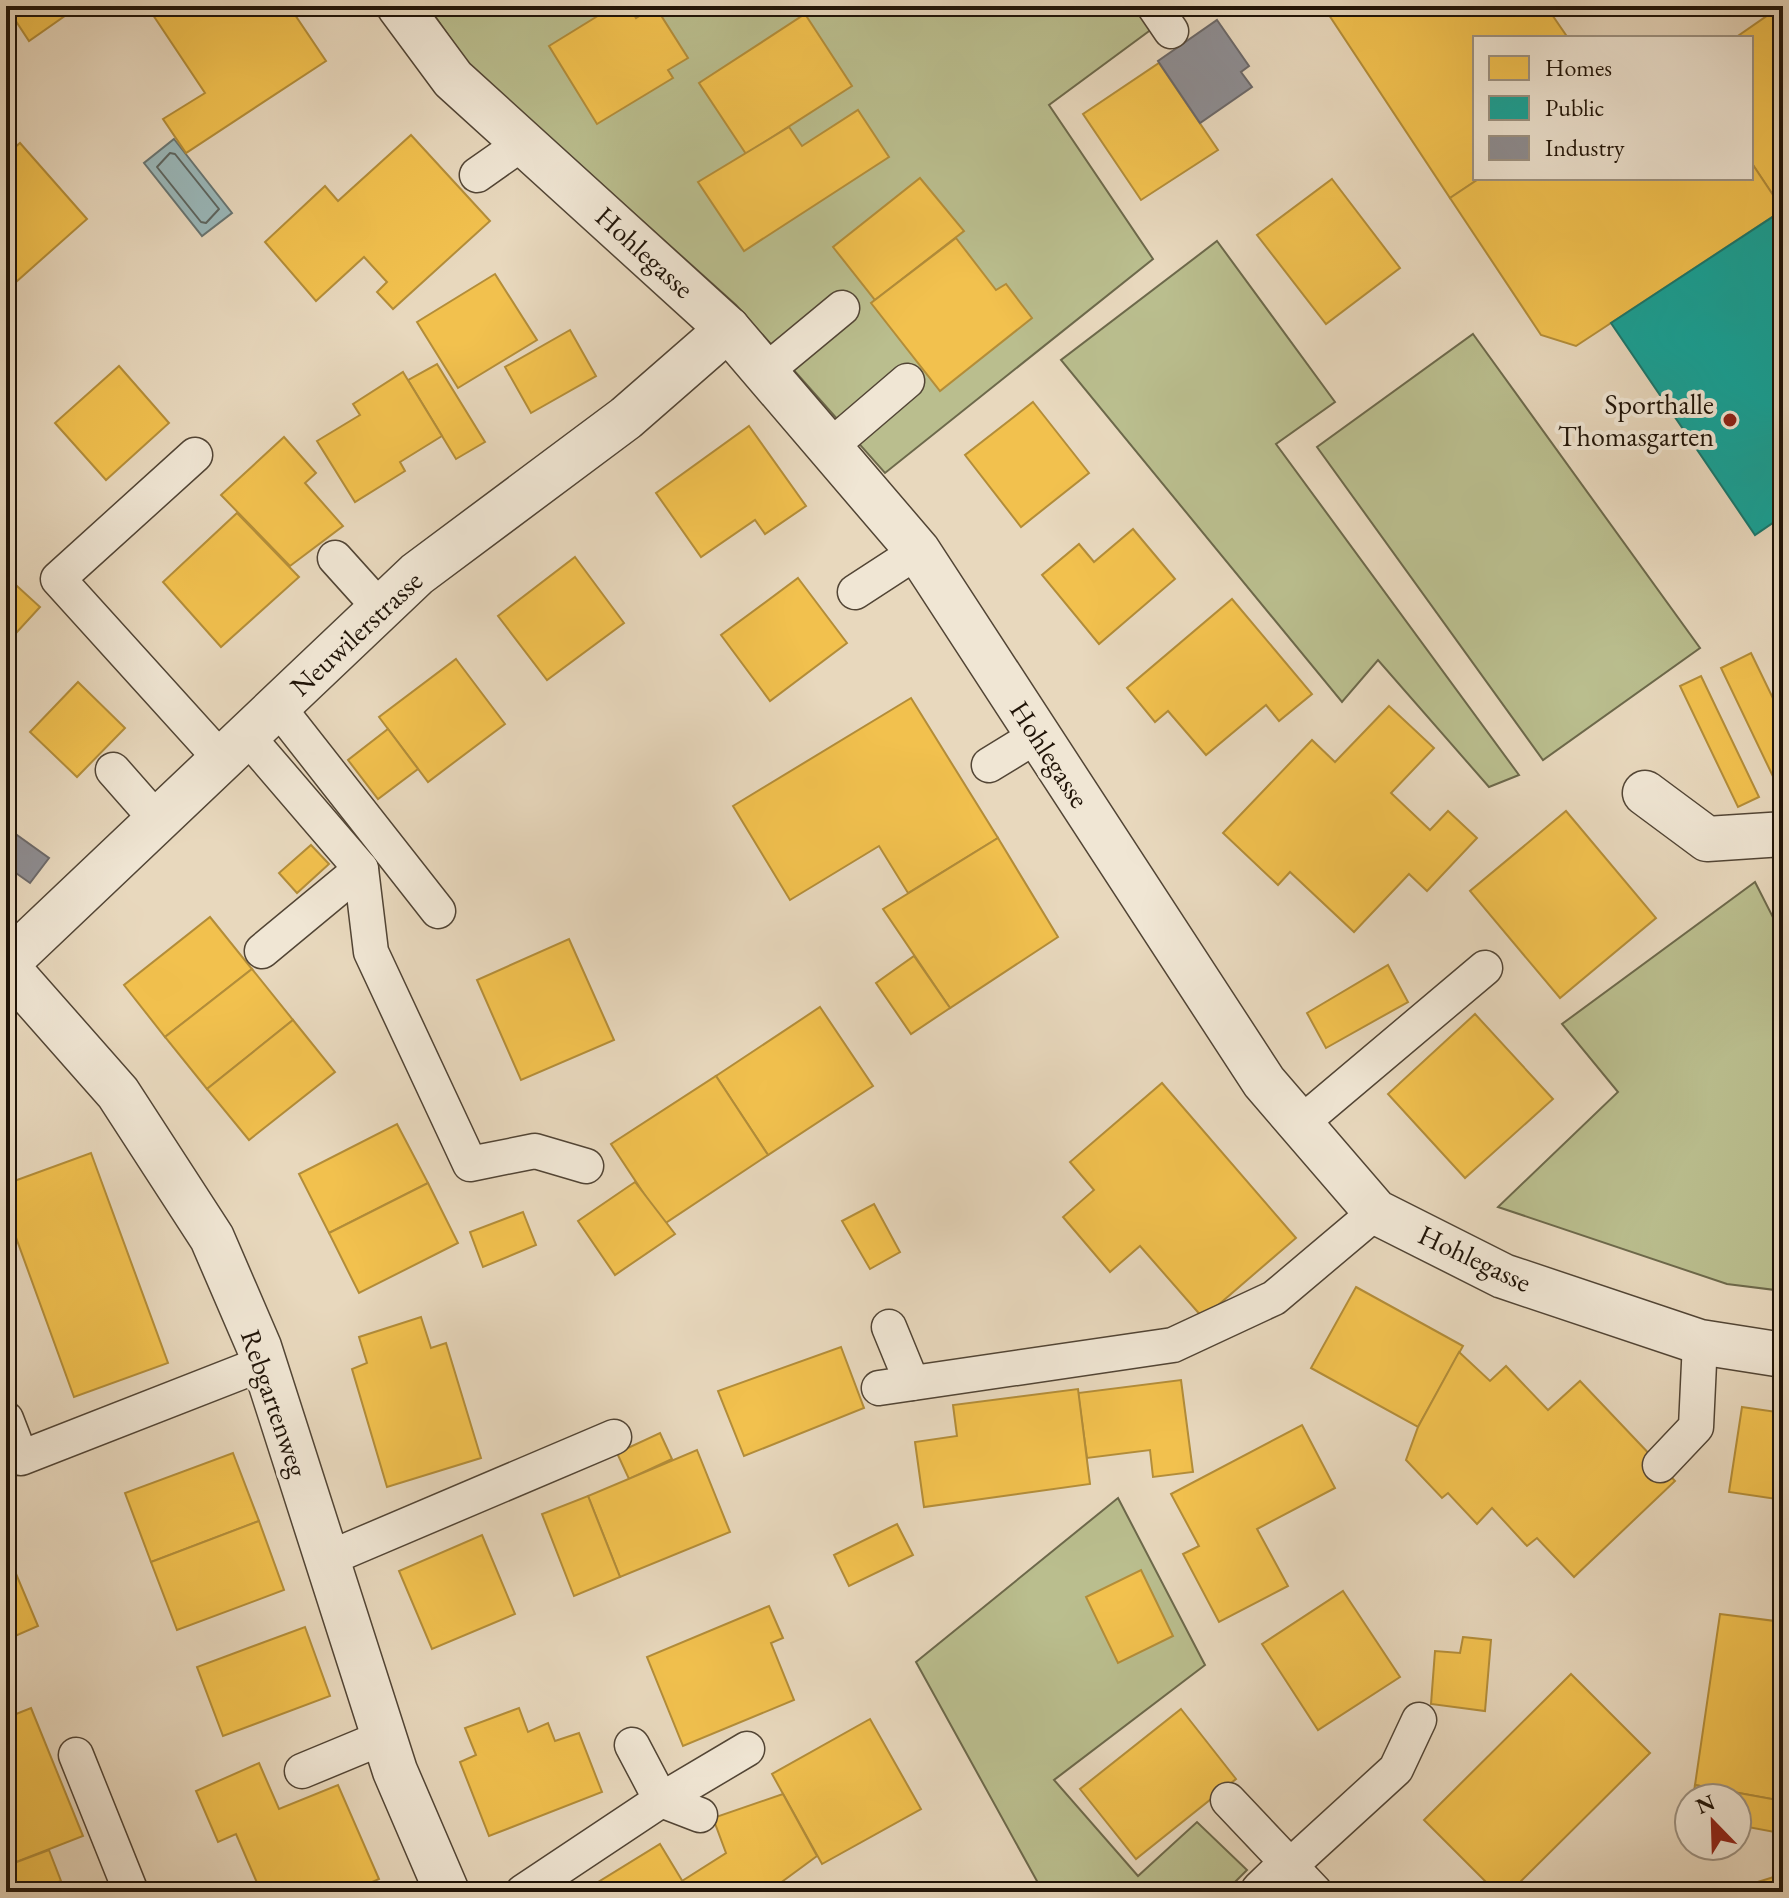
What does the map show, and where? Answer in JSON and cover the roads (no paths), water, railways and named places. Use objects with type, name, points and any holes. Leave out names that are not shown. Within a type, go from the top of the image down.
[{"type":"street","name":"Hohlegasse","points":[[399,6],[453,79],[728,329],[918,551],[1264,1082],[1376,1212],[1503,1276],[1700,1342],[1783,1355]]},
{"type":"street","name":"Neuwilerstrasse","points":[[6,965],[417,574],[626,418],[728,329]]},
{"type":"street","points":[[1645,793],[1707,839],[1783,834]]},
{"type":"street","name":"Rebgartenweg","points":[[6,965],[118,1093],[212,1238],[264,1363],[395,1771],[447,1892]]},
{"type":"lane","points":[[477,175],[524,142]]},
{"type":"lane","points":[[766,371],[842,308]]},
{"type":"lane","points":[[831,446],[907,381]]},
{"type":"lane","points":[[195,455],[58,579],[248,733],[438,911]]},
{"type":"lane","points":[[855,592],[918,551]]},
{"type":"lane","points":[[335,558],[380,608]]},
{"type":"lane","points":[[248,733],[361,869],[371,952],[470,1164],[535,1151],[586,1166]]},
{"type":"lane","points":[[989,765],[1038,735]]},
{"type":"lane","points":[[113,770],[157,820]]},
{"type":"lane","points":[[262,951],[361,869]]},
{"type":"lane","points":[[1300,1124],[1485,968]]},
{"type":"lane","points":[[889,1327],[895,1386],[1173,1345],[1274,1298],[1376,1212]]},
{"type":"lane","points":[[1660,1465],[1696,1427],[1700,1342]]},
{"type":"lane","points":[[6,1419],[13,1464],[264,1363]]},
{"type":"lane","points":[[327,1559],[614,1437]]},
{"type":"lane","points":[[1228,1800],[1290,1883],[1396,1769],[1419,1720]]},
{"type":"lane","points":[[302,1771],[384,1737]]},
{"type":"lane","points":[[632,1745],[661,1800],[700,1815]]},
{"type":"lane","points":[[523,1892],[661,1800],[747,1749]]},
{"type":"lane","points":[[76,1755],[131,1892]]},
{"type":"water","points":[[174,139],[232,213],[202,236],[144,163]]},
{"type":"place","name":"Sporthalle Thomasgarten","points":[[1730,420]]}]
